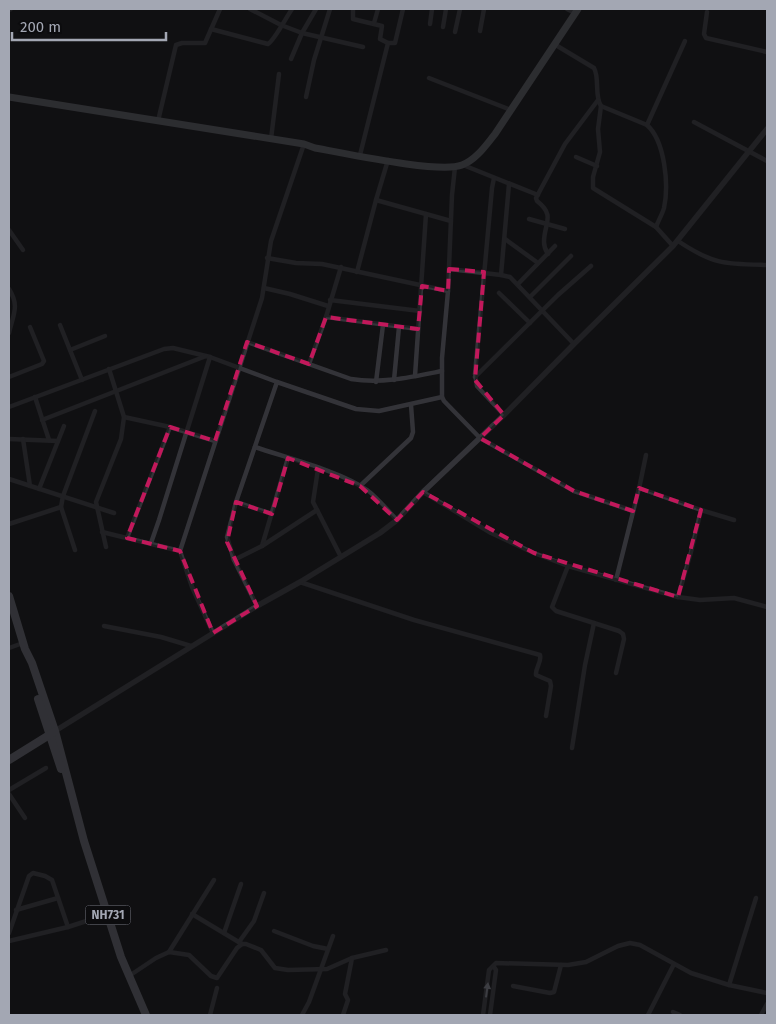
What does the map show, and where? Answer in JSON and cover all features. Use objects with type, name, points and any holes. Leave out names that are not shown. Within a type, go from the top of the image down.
[{"type":"highway","name":"NH731","points":[[9,596],[24,646],[27,664],[53,733],[71,804],[77,813],[129,976],[146,1015]]},
{"type":"highway","points":[[9,760],[53,733]]},
{"type":"main road","points":[[9,101],[388,160],[443,168],[455,167],[463,165],[481,151],[511,110],[576,11]]},
{"type":"main road","points":[[9,97],[272,139],[304,146]]},
{"type":"street","points":[[158,121],[176,45],[182,42],[205,43],[220,9]]},
{"type":"street","points":[[252,9],[281,25],[302,33],[363,47]]},
{"type":"street","points":[[211,29],[268,44],[274,40],[292,9]]},
{"type":"street","points":[[291,59],[302,33],[316,9]]},
{"type":"street","points":[[306,97],[314,60],[330,9]]},
{"type":"street","points":[[354,9],[353,18],[382,26],[380,39],[388,43],[395,43],[403,9]]},
{"type":"street","points":[[374,23],[378,9]]},
{"type":"street","points":[[430,24],[432,9]]},
{"type":"street","points":[[443,27],[446,9]]},
{"type":"street","points":[[455,32],[460,9]]},
{"type":"street","points":[[480,31],[484,9]]},
{"type":"street","points":[[567,9],[576,11]]},
{"type":"street","points":[[707,12],[704,34],[706,38],[767,52]]},
{"type":"street","points":[[647,125],[685,41]]},
{"type":"street","points":[[360,155],[388,43]]},
{"type":"street","points":[[554,44],[594,68],[596,74],[598,100],[601,106],[598,129],[600,152],[592,183],[595,191],[627,208],[656,227],[676,244],[704,258],[721,263],[767,265]]},
{"type":"street","points":[[272,139],[278,74]]},
{"type":"street","points":[[429,78],[511,110]]},
{"type":"street","points":[[548,254],[544,242],[548,225],[546,210],[537,201],[538,195],[568,140],[598,100]]},
{"type":"street","points":[[601,106],[647,125],[657,137],[666,176],[665,201],[656,227]]},
{"type":"street","points":[[694,122],[767,161]]},
{"type":"street","points":[[53,733],[191,646],[380,533],[397,520],[423,492],[504,415],[676,244],[767,129]]},
{"type":"street","points":[[213,633],[192,587],[180,551],[264,288],[271,241],[304,146]]},
{"type":"street","points":[[576,157],[597,166]]},
{"type":"street","points":[[357,272],[388,160]]},
{"type":"street","points":[[463,165],[538,195]]},
{"type":"street","points":[[455,167],[442,371],[442,397],[444,401],[480,438],[574,491],[633,511]]},
{"type":"street","points":[[494,178],[475,377],[477,386],[504,415]]},
{"type":"street","points":[[501,275],[509,184]]},
{"type":"street","points":[[376,200],[451,221]]},
{"type":"street","points":[[415,376],[426,214]]},
{"type":"street","points":[[529,219],[565,229]]},
{"type":"street","points":[[9,230],[23,250]]},
{"type":"street","points":[[505,239],[538,263]]},
{"type":"street","points":[[518,284],[555,246]]},
{"type":"street","points":[[530,297],[571,256]]},
{"type":"street","points":[[267,258],[285,262],[340,267],[448,291]]},
{"type":"street","points":[[475,377],[591,266]]},
{"type":"street","points":[[309,364],[326,317],[340,267]]},
{"type":"street","points":[[449,268],[510,277],[574,344]]},
{"type":"street","points":[[264,288],[328,306]]},
{"type":"street","points":[[9,289],[15,301],[11,312],[9,333]]},
{"type":"street","points":[[499,293],[530,323]]},
{"type":"street","points":[[330,300],[420,312]]},
{"type":"street","points":[[326,317],[418,329]]},
{"type":"street","points":[[60,325],[82,380]]},
{"type":"street","points":[[376,382],[382,325]]},
{"type":"street","points":[[9,377],[42,364],[44,361],[30,327]]},
{"type":"street","points":[[394,380],[399,327]]},
{"type":"street","points":[[70,350],[105,336]]},
{"type":"street","points":[[246,342],[351,380],[376,382],[442,371]]},
{"type":"street","points":[[9,407],[168,348],[208,356],[356,409],[379,411],[442,397]]},
{"type":"street","points":[[42,420],[208,356]]},
{"type":"street","points":[[151,543],[187,432],[208,356]]},
{"type":"street","points":[[106,547],[96,502],[121,439],[124,417],[109,370]]},
{"type":"street","points":[[257,606],[234,560],[227,537],[236,502],[277,382]]},
{"type":"street","points":[[35,397],[49,440]]},
{"type":"street","points":[[360,486],[411,438],[413,432],[411,405]]},
{"type":"street","points":[[75,550],[61,507],[63,496],[95,411]]},
{"type":"street","points":[[124,417],[170,427],[215,441]]},
{"type":"street","points":[[39,489],[64,426]]},
{"type":"street","points":[[127,538],[170,427]]},
{"type":"street","points":[[9,439],[58,441]]},
{"type":"street","points":[[23,439],[30,486]]},
{"type":"street","points":[[255,447],[360,486],[368,491],[397,520]]},
{"type":"street","points":[[616,580],[646,455]]},
{"type":"street","points":[[262,546],[288,458]]},
{"type":"street","points":[[318,469],[313,499],[341,557]]},
{"type":"street","points":[[9,479],[114,513]]},
{"type":"street","points":[[639,488],[734,520]]},
{"type":"street","points":[[423,492],[492,533],[534,553],[568,566],[678,597],[700,600],[734,598],[767,607]]},
{"type":"street","points":[[236,502],[272,514]]},
{"type":"street","points":[[9,524],[61,507]]},
{"type":"street","points":[[234,560],[262,546],[317,510]]},
{"type":"street","points":[[678,597],[692,552],[701,510]]},
{"type":"street","points":[[102,532],[180,551]]},
{"type":"street","points":[[568,566],[552,607],[556,612],[619,631],[623,634],[624,639],[616,673]]},
{"type":"street","points":[[300,582],[414,620],[540,655],[541,660],[535,673],[551,683],[546,716]]},
{"type":"street","points":[[572,748],[585,665],[594,623]]},
{"type":"street","points":[[104,626],[161,637],[191,646]]},
{"type":"street","points":[[9,648],[24,646]]},
{"type":"street","points":[[25,818],[9,792],[46,768]]},
{"type":"street","points":[[9,934],[29,876],[33,873],[50,878],[68,927]]},
{"type":"street","points":[[169,952],[214,880]]},
{"type":"street","points":[[224,933],[241,884]]},
{"type":"street","points":[[129,976],[156,958],[169,952],[189,954],[215,978],[241,943],[254,921],[264,893]]},
{"type":"street","points":[[16,910],[58,898]]},
{"type":"street","points":[[728,985],[756,898]]},
{"type":"street","points":[[9,941],[68,927],[108,914]]},
{"type":"street","points":[[192,914],[241,943],[261,950],[273,966],[278,969],[321,970],[335,967],[352,958],[386,950]]},
{"type":"street","points":[[274,931],[313,946],[328,949]]},
{"type":"street","points":[[302,1015],[309,1002],[332,936]]},
{"type":"street","points":[[483,1015],[489,970],[496,963],[561,965],[586,962],[618,946],[630,943],[640,945],[691,973],[728,985],[767,993]]},
{"type":"street","points":[[342,1015],[348,1000],[346,994],[352,958]]},
{"type":"street","points":[[648,1015],[674,964]]},
{"type":"street","points":[[513,986],[550,993],[554,992],[561,965]]},
{"type":"street","points":[[490,1015],[496,970],[494,967]]},
{"type":"street","points":[[210,1015],[217,988]]},
{"type":"street","points":[[761,1015],[767,1006]]},
{"type":"street","points":[[673,1012],[680,1015]]},
{"type":"highlighted area","points":[[449,269],[484,272],[475,380],[504,415],[480,438],[574,491],[633,511],[639,488],[701,510],[678,597],[534,553],[423,492],[397,520],[360,486],[288,458],[272,514],[236,502],[227,542],[257,606],[213,633],[180,551],[127,538],[170,427],[215,441],[247,342],[309,364],[326,317],[418,329],[422,286],[448,291]]}]
